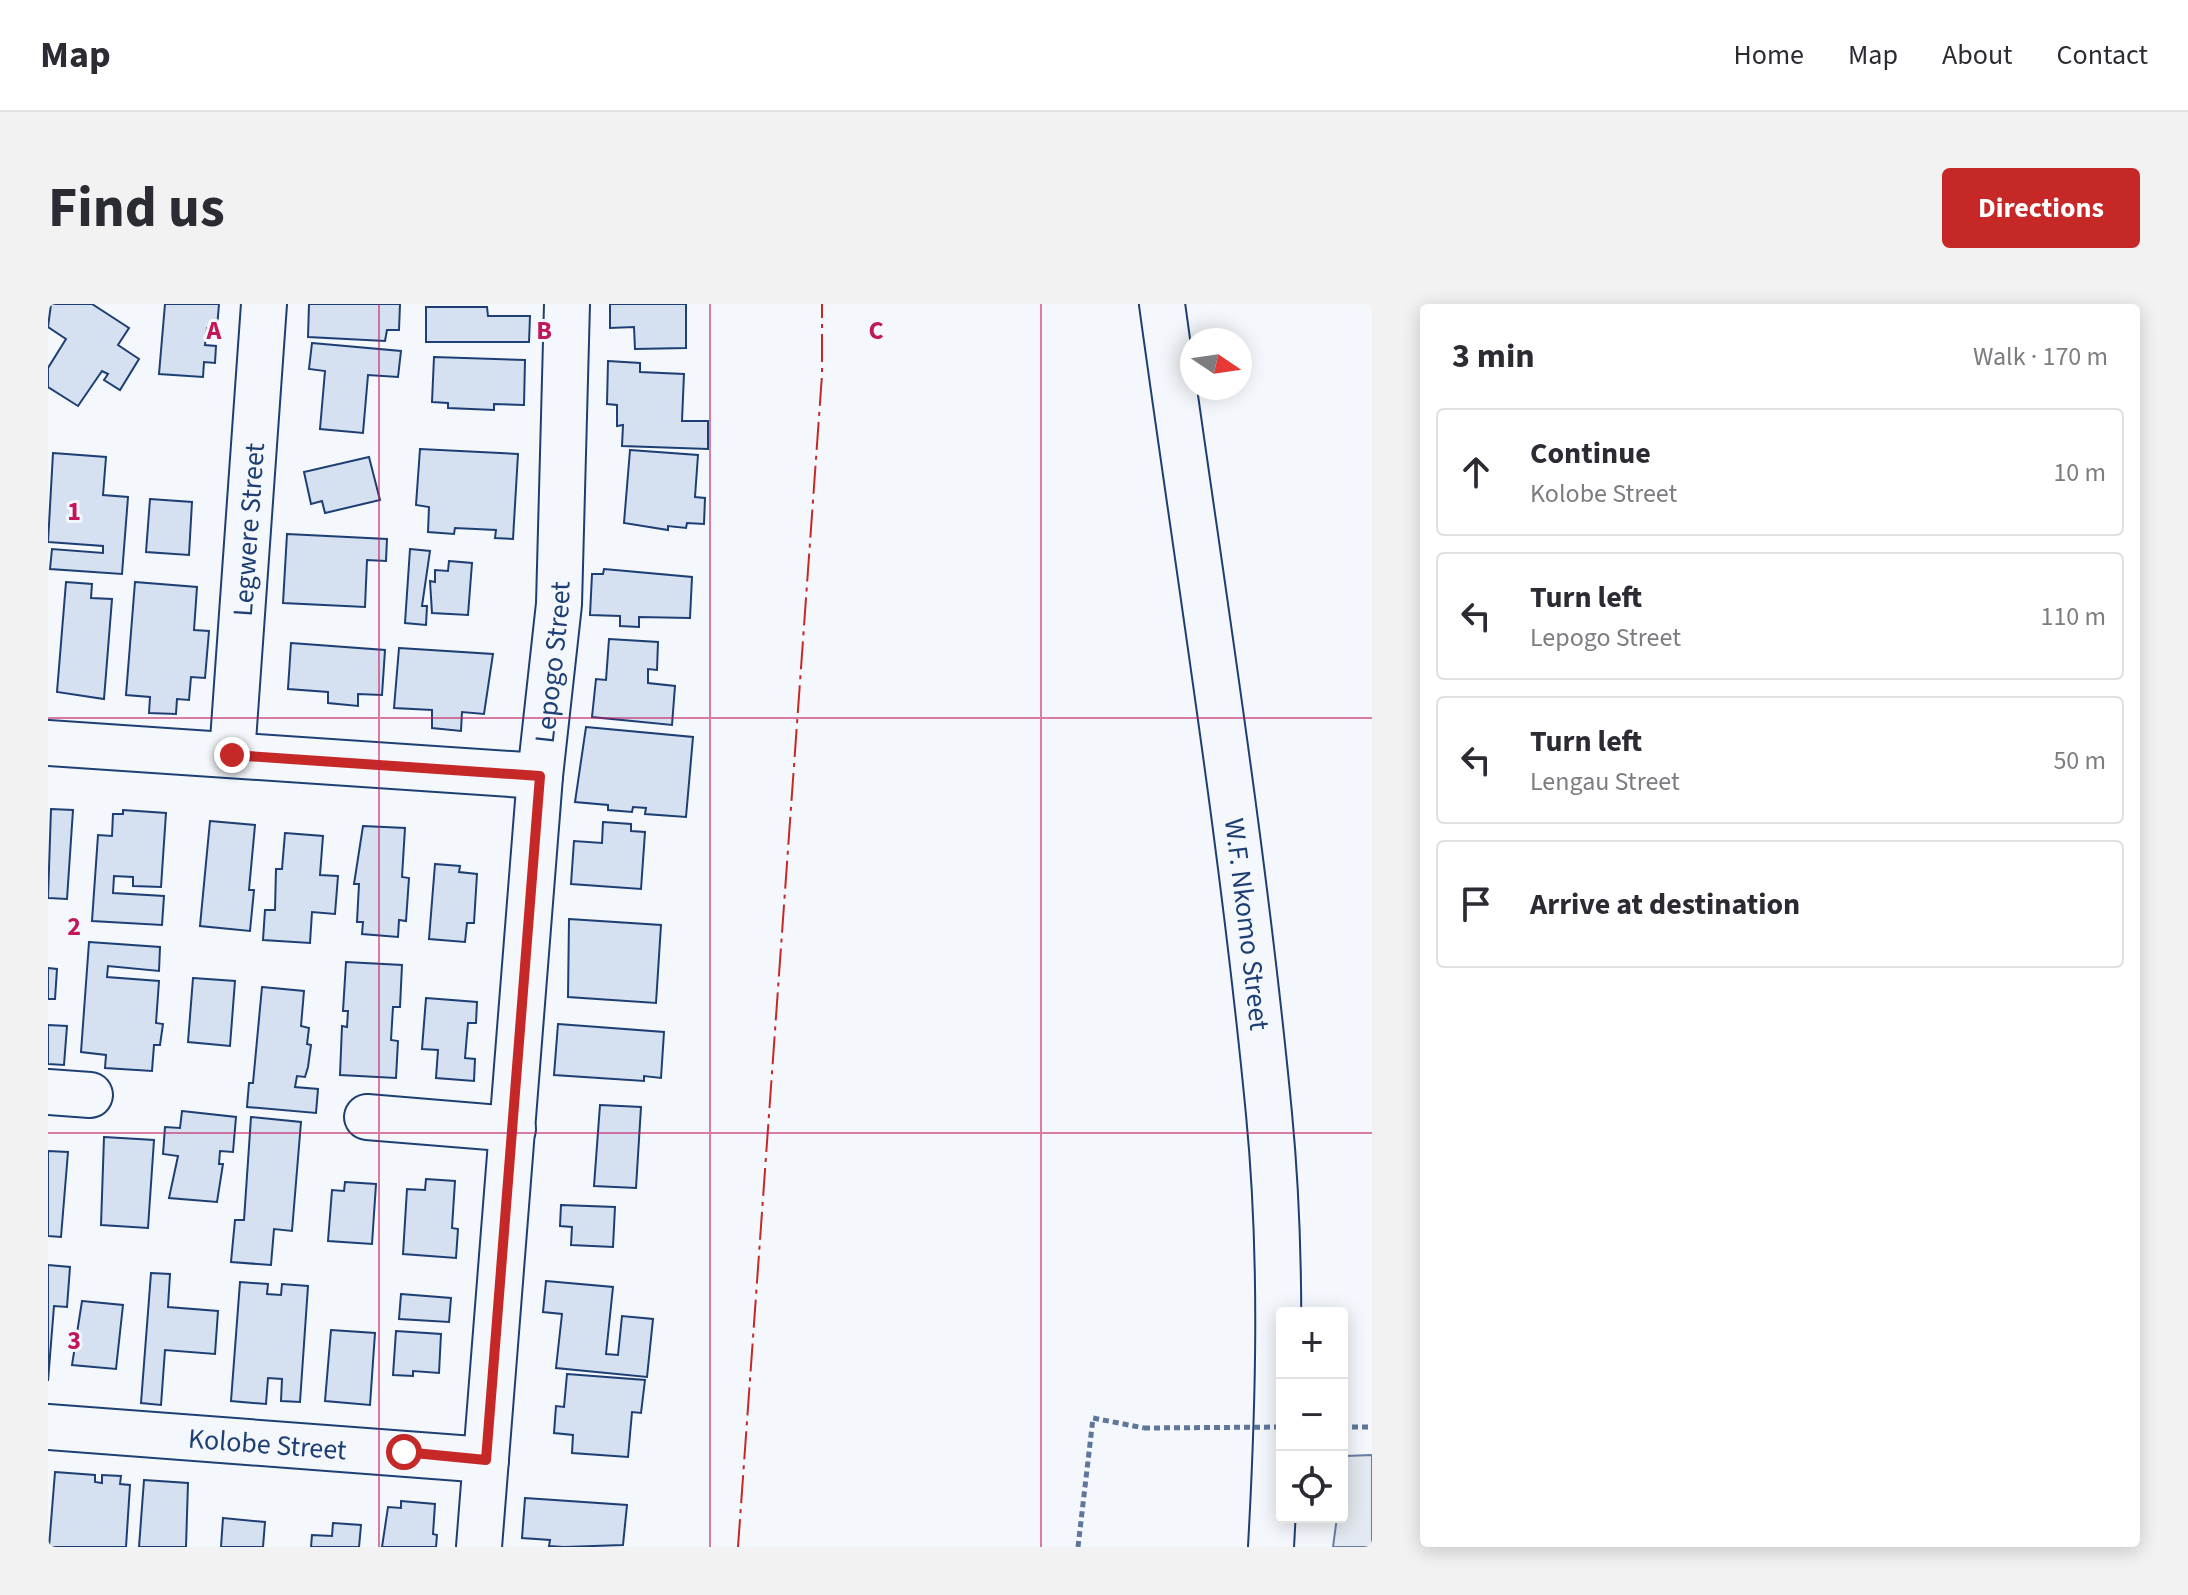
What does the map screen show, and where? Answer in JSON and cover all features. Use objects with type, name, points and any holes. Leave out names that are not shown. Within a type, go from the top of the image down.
[{"type":"street","name":"Legwere Street","points":[[232,755],[264,304]]},
{"type":"street","name":"Lepogo Street","points":[[479,1547],[540,776],[559,604],[567,304]]},
{"type":"street","name":"W.F. Nkomo Street","points":[[1162,304],[1239,868],[1269,1116],[1279,1335],[1271,1547]]},
{"type":"street","points":[[48,743],[540,776]]},
{"type":"street","points":[[367,1117],[513,1129]]},
{"type":"street","name":"Kolobe Street","points":[[48,1427],[486,1460]]},
{"type":"path","points":[[1078,1547],[1093,1418],[1144,1428],[1276,1427]]},
{"type":"path","points":[[1348,1427],[1372,1427]]},
{"type":"shaded area","points":[[1372,1455],[1372,1547],[1333,1547],[1336,1523],[1348,1523],[1348,1456]]},
{"type":"building","points":[[51,304],[92,304],[129,328],[118,345],[139,359],[120,390],[104,380],[108,374],[102,371],[78,406],[48,387],[48,368],[66,339],[48,327]]},
{"type":"building","points":[[165,304],[219,304],[217,328],[207,328],[205,345],[216,346],[215,363],[204,362],[203,377],[159,374]]},
{"type":"building","points":[[309,304],[400,304],[399,330],[387,330],[385,341],[308,337]]},
{"type":"building","points":[[610,304],[686,304],[686,348],[635,349],[634,327],[610,328]]},
{"type":"building","points":[[426,307],[487,307],[488,316],[530,316],[529,342],[426,342]]},
{"type":"building","points":[[312,343],[401,351],[398,377],[368,375],[363,433],[320,429],[325,371],[309,369]]},
{"type":"building","points":[[434,357],[525,360],[524,405],[494,404],[494,410],[448,408],[448,403],[432,402]]},
{"type":"building","points":[[608,361],[640,363],[640,372],[684,374],[682,421],[708,421],[708,449],[622,446],[623,425],[617,426],[617,405],[607,404]]},
{"type":"building","points":[[420,449],[518,454],[513,539],[495,538],[496,530],[455,528],[454,534],[428,532],[429,507],[416,505]]},
{"type":"building","points":[[630,450],[698,455],[695,497],[705,498],[704,524],[687,523],[686,528],[668,526],[668,530],[624,523]]},
{"type":"building","points":[[53,453],[106,457],[103,495],[128,497],[122,574],[50,569],[52,549],[103,553],[103,546],[48,542]]},
{"type":"building","points":[[369,457],[380,500],[325,513],[322,501],[311,504],[304,472]]},
{"type":"building","points":[[150,499],[192,502],[189,555],[146,552]]},
{"type":"building","points":[[287,534],[387,539],[386,561],[367,560],[365,607],[283,603]]},
{"type":"building","points":[[410,549],[430,551],[422,606],[427,606],[426,625],[405,623]]},
{"type":"building","points":[[449,561],[472,563],[468,615],[432,613],[430,581],[435,582],[435,570],[448,571]]},
{"type":"building","points":[[604,569],[692,577],[690,618],[639,617],[639,627],[620,626],[620,616],[590,615],[592,574],[603,574]]},
{"type":"building","points":[[66,582],[92,584],[91,598],[112,599],[104,699],[57,692]]},
{"type":"building","points":[[135,582],[197,587],[194,630],[209,631],[205,678],[191,677],[189,700],[177,699],[176,714],[149,713],[150,697],[126,695]]},
{"type":"building","points":[[609,639],[658,642],[657,670],[648,669],[648,683],[675,686],[672,725],[592,717],[596,679],[606,680]]},
{"type":"building","points":[[291,643],[385,650],[382,695],[358,694],[358,706],[328,703],[328,692],[288,689]]},
{"type":"building","points":[[399,648],[493,654],[484,714],[462,712],[461,731],[432,728],[432,710],[394,708]]},
{"type":"building","points":[[586,727],[693,737],[686,817],[645,814],[646,808],[633,807],[632,812],[608,810],[608,805],[575,802]]},
{"type":"building","points":[[51,809],[73,810],[67,899],[48,898]]},
{"type":"building","points":[[123,810],[166,813],[161,887],[133,886],[133,877],[114,876],[113,893],[164,896],[162,925],[92,921],[98,835],[112,836],[113,814],[123,814]]},
{"type":"building","points":[[210,821],[255,825],[249,890],[254,890],[250,931],[200,926]]},
{"type":"building","points":[[603,822],[631,824],[631,831],[645,832],[641,889],[571,884],[574,841],[602,843]]},
{"type":"building","points":[[363,826],[405,828],[402,877],[409,878],[406,921],[399,920],[398,937],[362,934],[363,922],[357,922],[359,884],[354,884]]},
{"type":"building","points":[[285,833],[323,836],[320,875],[338,876],[335,914],[312,912],[310,943],[263,940],[265,910],[275,910],[276,869],[282,869]]},
{"type":"building","points":[[435,864],[460,866],[459,872],[477,874],[474,923],[467,923],[465,942],[429,939]]},
{"type":"building","points":[[569,919],[661,925],[656,1003],[568,997]]},
{"type":"building","points":[[89,942],[160,947],[159,971],[108,966],[107,977],[159,981],[156,1023],[163,1024],[160,1045],[154,1045],[152,1071],[105,1068],[106,1055],[81,1052]]},
{"type":"building","points":[[346,962],[402,965],[400,1007],[393,1007],[391,1040],[398,1041],[396,1078],[340,1075],[342,1026],[347,1027],[348,1011],[343,1011]]},
{"type":"building","points":[[48,968],[57,969],[55,999],[48,999]]},
{"type":"building","points":[[193,978],[235,981],[230,1046],[188,1042]]},
{"type":"building","points":[[262,987],[304,991],[301,1026],[309,1028],[307,1044],[311,1045],[305,1077],[297,1076],[295,1087],[318,1089],[316,1113],[247,1107],[249,1083],[253,1083]]},
{"type":"building","points":[[426,998],[477,1002],[476,1023],[468,1023],[465,1058],[475,1059],[474,1081],[436,1078],[438,1050],[422,1049]]},
{"type":"building","points":[[558,1024],[664,1032],[661,1078],[644,1076],[644,1081],[554,1075]]},
{"type":"building","points":[[48,1025],[67,1026],[64,1065],[48,1064]]},
{"type":"building","points":[[600,1105],[641,1107],[636,1188],[594,1186]]},
{"type":"building","points":[[182,1111],[236,1117],[233,1152],[220,1151],[219,1164],[223,1164],[217,1202],[169,1198],[178,1156],[163,1154],[165,1127],[180,1128]]},
{"type":"building","points":[[251,1117],[301,1122],[292,1231],[274,1229],[271,1265],[231,1262],[235,1220],[244,1220]]},
{"type":"building","points":[[104,1137],[154,1140],[148,1228],[101,1225]]},
{"type":"building","points":[[48,1151],[68,1152],[61,1237],[48,1236]]},
{"type":"building","points":[[426,1179],[455,1181],[452,1228],[458,1229],[456,1258],[403,1254],[407,1189],[425,1190]]},
{"type":"building","points":[[345,1182],[376,1184],[372,1244],[328,1241],[332,1190],[344,1191]]},
{"type":"building","points":[[561,1205],[615,1207],[613,1247],[571,1245],[572,1227],[560,1226]]},
{"type":"building","points":[[48,1265],[70,1267],[67,1307],[54,1306],[48,1381]]},
{"type":"building","points":[[151,1273],[170,1274],[168,1307],[218,1311],[215,1354],[165,1350],[161,1405],[141,1403]]},
{"type":"building","points":[[546,1281],[613,1287],[606,1354],[618,1355],[622,1316],[653,1319],[647,1377],[556,1368],[562,1314],[543,1312]]},
{"type":"building","points":[[240,1282],[268,1284],[267,1294],[281,1295],[282,1284],[308,1286],[300,1402],[281,1401],[282,1379],[268,1378],[266,1404],[231,1401]]},
{"type":"building","points":[[401,1294],[451,1298],[449,1322],[399,1319]]},
{"type":"building","points":[[82,1301],[123,1305],[116,1369],[72,1365]]},
{"type":"building","points":[[331,1330],[375,1333],[370,1405],[325,1401]]},
{"type":"building","points":[[396,1331],[441,1334],[439,1373],[413,1371],[413,1376],[393,1375]]},
{"type":"building","points":[[567,1374],[645,1380],[641,1413],[632,1412],[628,1457],[572,1453],[573,1435],[554,1433],[556,1406],[564,1407]]},
{"type":"building","points":[[55,1472],[95,1475],[95,1482],[102,1483],[102,1475],[121,1476],[120,1484],[130,1485],[126,1547],[49,1547]]},
{"type":"building","points":[[144,1480],[188,1483],[186,1547],[139,1547]]},
{"type":"building","points":[[525,1498],[627,1505],[623,1545],[549,1546],[550,1540],[522,1538]]},
{"type":"building","points":[[401,1501],[435,1504],[433,1534],[437,1535],[436,1547],[382,1547],[388,1507],[401,1508]]},
{"type":"building","points":[[223,1518],[265,1522],[263,1547],[221,1547]]},
{"type":"building","points":[[333,1523],[361,1525],[359,1547],[311,1547],[312,1535],[332,1536]]},
{"type":"power","points":[[738,1547],[822,375],[822,304]]},
{"type":"route","points":[[232,755],[540,776],[486,1460],[404,1452]]}]
